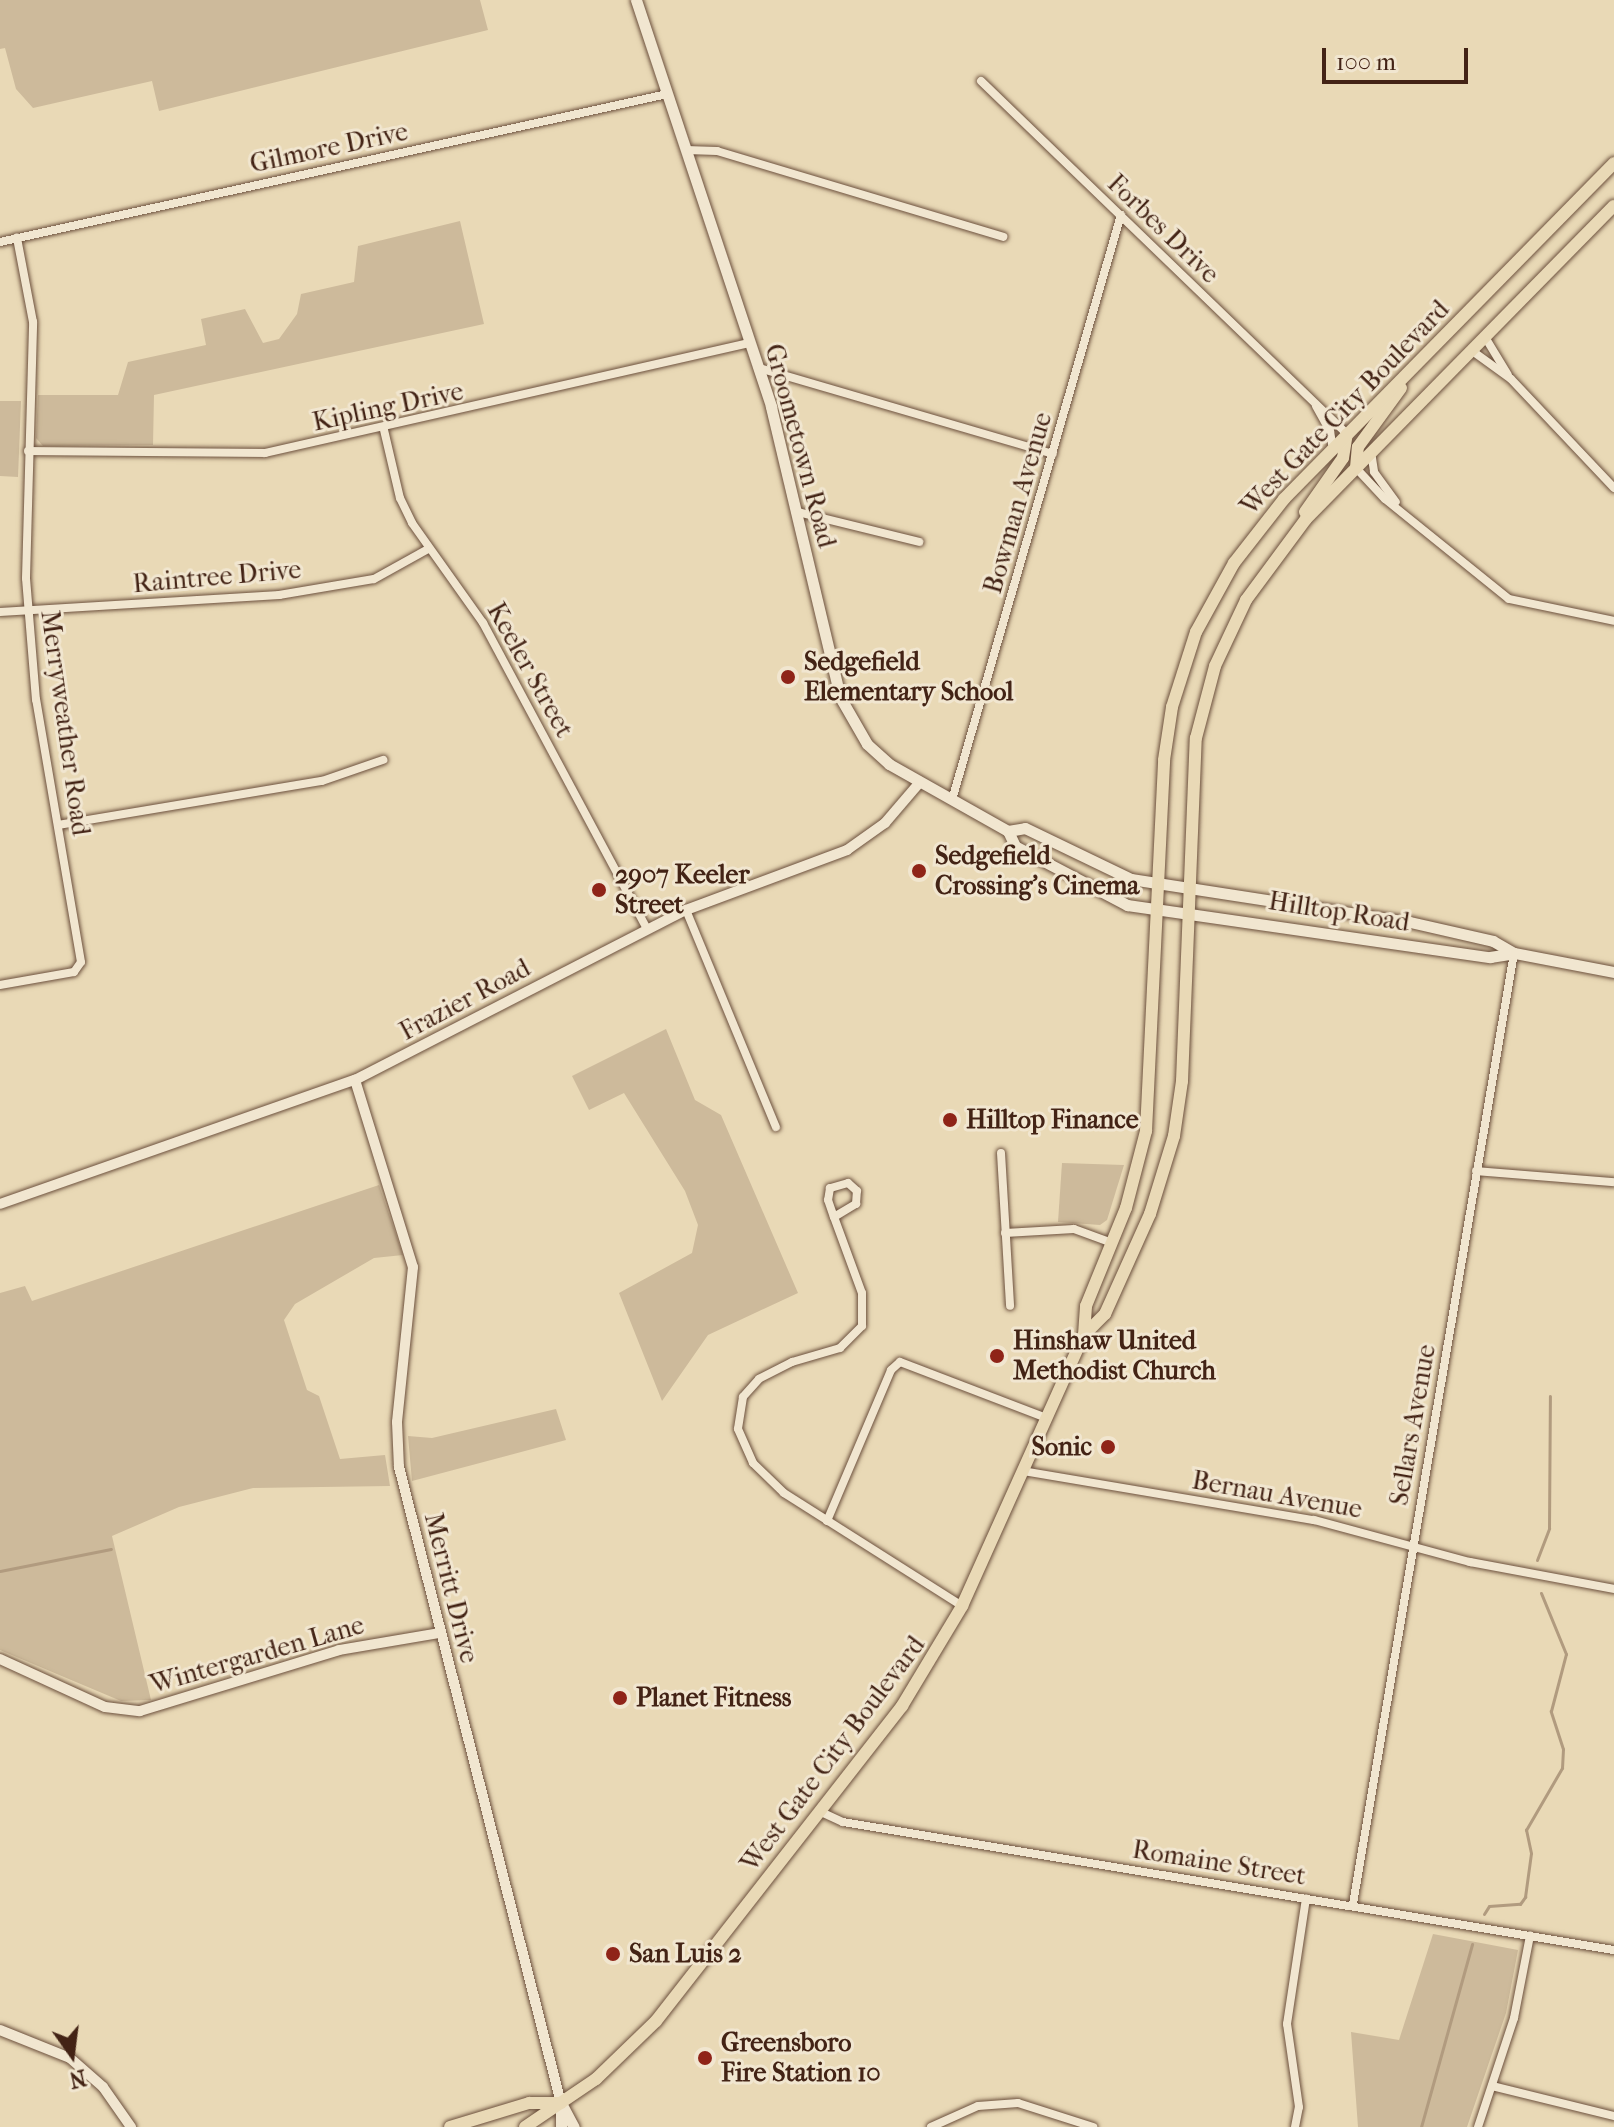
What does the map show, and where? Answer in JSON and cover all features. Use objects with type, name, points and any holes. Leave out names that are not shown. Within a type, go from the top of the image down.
[{"type":"main road","name":"Groometown Road","points":[[636,0],[759,368],[798,512],[845,709],[877,754],[1008,831],[1015,846],[1108,898],[1157,910]]},
{"type":"main road","name":"West Gate City Boulevard","points":[[525,2127],[622,2057],[653,2024],[902,1706],[962,1606],[1047,1418],[1084,1335],[1086,1306],[1134,1182],[1150,1105],[1167,733],[1196,632],[1249,542],[1347,434],[1614,163]]},
{"type":"main road","name":"West Gate City Boulevard","points":[[1084,1335],[1105,1314],[1167,1162],[1182,1081],[1193,763],[1207,691],[1234,621],[1289,539],[1614,206]]},
{"type":"main road","points":[[1356,468],[1358,447],[1416,365]]},
{"type":"main road","points":[[1289,539],[1343,458],[1347,434]]},
{"type":"main road","name":"Groometown Road","points":[[1008,831],[1025,828],[1119,875],[1158,885],[1188,888]]},
{"type":"main road","name":"Hilltop Road","points":[[1188,888],[1410,922],[1493,941],[1514,953],[1614,972]]},
{"type":"main road","name":"Hilltop Road","points":[[1157,910],[1490,957],[1514,953]]},
{"type":"main road","points":[[450,2127],[529,2103],[561,2103]]},
{"type":"main road","name":"Merritt Drive","points":[[561,2103],[561,2127]]},
{"type":"main road","name":"Merritt Drive","points":[[561,2103],[574,2127]]},
{"type":"street","name":"Forbes Drive","points":[[981,81],[1347,434]]},
{"type":"street","name":"Gilmore Drive","points":[[0,242],[667,94]]},
{"type":"street","points":[[686,150],[717,151],[1003,237]]},
{"type":"street","name":"Bowman Avenue","points":[[952,800],[1121,215]]},
{"type":"street","name":"Merryweather Road","points":[[0,985],[74,972],[81,962],[36,700],[28,612],[28,451],[33,322],[17,238]]},
{"type":"street","points":[[1485,337],[1511,379]]},
{"type":"street","name":"Kipling Drive","points":[[28,451],[265,453],[384,430],[750,343]]},
{"type":"street","points":[[1471,350],[1511,379],[1614,488]]},
{"type":"street","points":[[759,368],[1053,454]]},
{"type":"street","name":"Forbes Drive","points":[[1316,406],[1330,431],[1333,449]]},
{"type":"street","name":"Keeler Street","points":[[384,430],[400,498],[428,549],[483,623],[647,929]]},
{"type":"street","points":[[1371,452],[1374,472],[1399,506]]},
{"type":"street","points":[[1356,468],[1509,599],[1614,621]]},
{"type":"street","points":[[798,512],[919,542]]},
{"type":"street","name":"Raintree Drive","points":[[0,612],[279,595],[374,579],[428,549]]},
{"type":"street","points":[[58,825],[322,781],[383,760]]},
{"type":"street","name":"Frazier Road","points":[[0,1204],[355,1080],[686,910],[847,850],[885,823],[920,782]]},
{"type":"street","points":[[686,910],[776,1127]]},
{"type":"street","name":"Sellars Avenue","points":[[1353,1904],[1514,953]]},
{"type":"street","name":"Merritt Drive","points":[[355,1080],[412,1254],[398,1455],[440,1633],[561,2103]]},
{"type":"street","points":[[1001,1153],[1010,1306]]},
{"type":"street","points":[[1476,1171],[1614,1182]]},
{"type":"street","points":[[834,1217],[856,1204],[857,1191],[848,1183],[837,1183],[828,1191],[834,1217],[862,1293],[862,1326],[840,1348],[792,1362],[759,1379],[743,1397],[738,1429],[753,1463],[784,1493],[962,1606]]},
{"type":"street","points":[[1005,1233],[1074,1229],[1112,1243]]},
{"type":"street","points":[[827,1521],[891,1370],[909,1361],[1047,1418]]},
{"type":"street","name":"Bernau Avenue","points":[[1023,1471],[1314,1520],[1470,1562],[1614,1589]]},
{"type":"street","name":"Wintergarden Lane","points":[[0,1659],[105,1707],[140,1711],[339,1650],[440,1633]]},
{"type":"street","name":"Romaine Street","points":[[819,1811],[843,1822],[1353,1904],[1614,1950]]},
{"type":"street","points":[[1295,2127],[1299,2107],[1287,2024],[1306,1898]]},
{"type":"street","points":[[1478,2127],[1514,2018],[1530,1936]]},
{"type":"street","points":[[0,2030],[70,2058],[103,2087],[131,2127]]},
{"type":"street","points":[[1492,2086],[1614,2116]]},
{"type":"street","points":[[931,2127],[978,2106],[1018,2103],[1093,2127]]},
{"type":"shaded area","points":[[0,0],[480,0],[488,30],[159,111],[152,81],[33,108],[16,89],[5,48],[0,49]]},
{"type":"shaded area","points":[[460,221],[484,324],[154,395],[153,445],[43,446],[36,438],[38,395],[118,395],[128,362],[206,345],[201,319],[245,309],[263,343],[279,339],[297,314],[301,294],[354,282],[358,246]]},
{"type":"shaded area","points":[[0,401],[21,401],[18,477],[0,476]]},
{"type":"shaded area","points":[[666,1029],[695,1100],[721,1115],[798,1293],[708,1335],[662,1401],[619,1293],[692,1253],[698,1225],[685,1191],[624,1093],[589,1110],[572,1076]]},
{"type":"shaded area","points":[[1062,1163],[1124,1165],[1107,1220],[1100,1225],[1058,1222]]},
{"type":"shaded area","points":[[379,1185],[403,1255],[374,1258],[295,1304],[284,1320],[307,1390],[319,1396],[340,1459],[385,1455],[390,1486],[253,1488],[179,1507],[112,1536],[151,1700],[121,1701],[0,1650],[0,1293],[25,1286],[32,1301]]},
{"type":"shaded area","points":[[556,1409],[566,1440],[412,1481],[408,1436],[432,1438]]},
{"type":"shaded area","points":[[1433,1934],[1518,1950],[1506,2013],[1467,2127],[1358,2127],[1351,2032],[1399,2040]]},
{"type":"waterway","points":[[1537,1560],[1549,1528],[1550,1396]]},
{"type":"waterway","points":[[0,1571],[111,1549]]},
{"type":"waterway","points":[[1484,1914],[1489,1906],[1520,1904],[1525,1897],[1531,1853],[1526,1830],[1562,1768],[1563,1749],[1551,1711],[1566,1654],[1541,1593]]},
{"type":"waterway","points":[[1421,2127],[1472,1944]]},
{"type":"place","name":"Sedgefield Elementary School","points":[[788,677]]},
{"type":"place","name":"Sedgefield Crossing's Cinema","points":[[919,871]]},
{"type":"place","name":"2907 Keeler Street","points":[[599,890]]},
{"type":"place","name":"Hilltop Finance","points":[[950,1120]]},
{"type":"place","name":"Hinshaw United Methodist Church","points":[[997,1356]]},
{"type":"place","name":"Sonic","points":[[1108,1447]]},
{"type":"place","name":"Planet Fitness","points":[[620,1698]]},
{"type":"place","name":"San Luis 2","points":[[613,1954]]},
{"type":"place","name":"Greensboro Fire Station 10","points":[[705,2058]]}]
